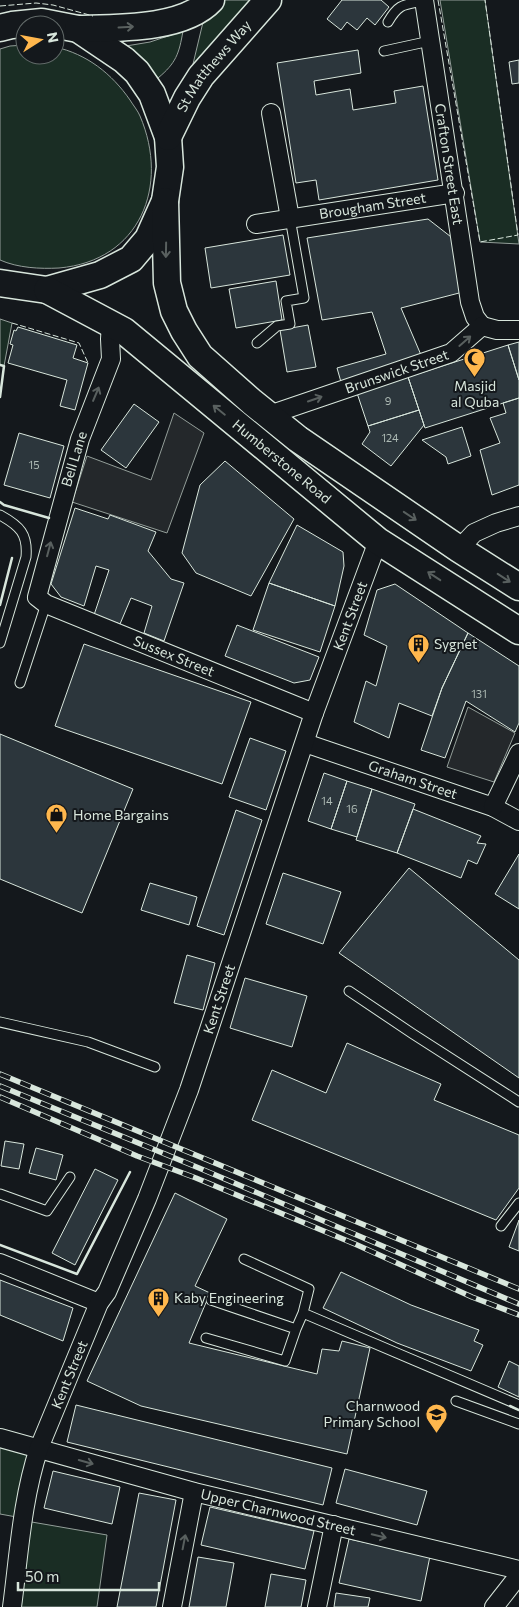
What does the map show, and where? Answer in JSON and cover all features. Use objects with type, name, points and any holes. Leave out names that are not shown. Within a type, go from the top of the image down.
[{"type":"main road","points":[[0,28],[42,22],[78,29],[150,26],[188,15],[206,6],[211,0]]},
{"type":"main road","name":"St Matthews Way","points":[[168,137],[200,76],[268,0]]},
{"type":"main road","points":[[0,282],[47,290],[100,275],[131,258],[148,239],[165,201],[170,167],[168,137],[152,94],[137,72],[124,60],[78,29]]},
{"type":"main road","name":"Humberstone Road","points":[[165,201],[167,284],[180,325],[200,356],[298,439],[459,549],[519,587]]},
{"type":"main road","name":"Humberstone Road","points":[[47,290],[124,331],[378,541],[519,631]]},
{"type":"main road","points":[[298,439],[375,509],[383,526],[378,541]]},
{"type":"main road","points":[[459,549],[453,562],[460,577],[519,627]]},
{"type":"street","name":"Crafton Street East","points":[[424,1],[455,193],[470,302],[475,317],[482,326]]},
{"type":"street","points":[[271,114],[290,218]]},
{"type":"street","name":"Brougham Street","points":[[256,224],[455,193]]},
{"type":"street","name":"Bell Lane","points":[[41,600],[80,439],[111,359],[111,324]]},
{"type":"street","points":[[482,326],[497,330],[519,330]]},
{"type":"street","name":"Brunswick Street","points":[[269,415],[452,353],[482,326]]},
{"type":"street","points":[[459,549],[474,533],[496,523],[519,516]]},
{"type":"street","name":"Kent Street","points":[[12,1607],[24,1519],[33,1468],[39,1448],[99,1303],[107,1292],[147,1199],[189,1090],[314,713],[378,541]]},
{"type":"street","name":"Sussex Street","points":[[41,600],[314,713]]},
{"type":"street","name":"Graham Street","points":[[305,743],[493,807],[519,822]]},
{"type":"street","points":[[493,807],[519,753]]},
{"type":"street","points":[[0,1263],[99,1303]]},
{"type":"street","name":"Upper Charnwood Street","points":[[0,1438],[194,1492],[334,1524],[519,1570]]},
{"type":"street","points":[[172,1607],[194,1492]]},
{"type":"street","points":[[317,1607],[334,1524]]},
{"type":"street","points":[[494,1607],[519,1575]]},
{"type":"lane","points":[[388,22],[395,9],[424,1]]},
{"type":"lane","points":[[384,51],[430,41]]},
{"type":"lane","points":[[257,343],[277,326],[290,324],[286,301],[304,298],[290,218]]},
{"type":"lane","points":[[0,515],[11,521],[22,531],[27,544],[26,557],[0,643]]},
{"type":"lane","points":[[20,683],[41,600]]},
{"type":"lane","points":[[349,991],[519,1102]]},
{"type":"lane","points":[[0,1022],[88,1042],[155,1067]]},
{"type":"lane","points":[[0,1194],[47,1211],[70,1176]]},
{"type":"lane","points":[[501,1226],[519,1203]]},
{"type":"lane","points":[[206,1338],[285,1361],[303,1312],[309,1289],[244,1259]]},
{"type":"lane","points":[[211,1300],[296,1329]]},
{"type":"lane","points":[[303,1312],[519,1405]]},
{"type":"lane","points":[[456,1401],[519,1424]]},
{"type":"green space","points":[[223,0],[255,0],[193,64],[204,18]]},
{"type":"green space","points":[[440,0],[485,0],[519,244],[480,242]]},
{"type":"green space","points":[[183,31],[176,58],[158,78],[138,55],[126,46],[150,42]]},
{"type":"green space","points":[[15,46],[15,65],[65,65],[65,50],[88,60],[98,66],[115,82],[140,116],[148,142],[151,168],[149,193],[141,216],[128,235],[110,251],[87,262],[59,268],[44,268],[22,266],[0,260],[0,49]]},
{"type":"green space","points":[[0,319],[12,323],[4,366],[0,365]]},
{"type":"green space","points":[[0,1440],[37,1449],[22,1518],[0,1514]]},
{"type":"green space","points":[[26,1521],[107,1535],[97,1607],[20,1607]]},
{"type":"shaded area","points":[[174,413],[204,433],[167,533],[72,502],[87,456],[151,480]]},
{"type":"shaded area","points":[[468,707],[515,733],[494,782],[447,767]]},
{"type":"building","points":[[342,0],[381,0],[389,7],[375,25],[367,18],[357,30],[347,22],[341,30],[327,19]]},
{"type":"building","points":[[358,50],[361,73],[314,81],[316,95],[350,89],[353,110],[396,103],[394,91],[423,86],[438,180],[319,200],[316,180],[296,183],[277,63]]},
{"type":"building","points":[[519,60],[519,83],[512,84],[509,62]]},
{"type":"building","points":[[428,219],[455,240],[463,292],[401,308],[421,355],[341,382],[337,368],[386,354],[372,312],[322,320],[307,238]]},
{"type":"building","points":[[283,235],[290,275],[211,288],[205,248]]},
{"type":"building","points":[[276,281],[282,320],[236,328],[229,289]]},
{"type":"building","points":[[308,325],[316,367],[287,372],[280,330]]},
{"type":"building","points":[[18,327],[77,345],[73,358],[88,363],[75,410],[60,406],[67,380],[8,363],[13,345],[10,344],[14,330],[16,331]]},
{"type":"building","points":[[519,342],[519,380],[508,345]]},
{"type":"building","points":[[508,345],[519,380],[519,398],[425,428],[408,377]]},
{"type":"building","points":[[408,377],[419,410],[368,426],[357,393]]},
{"type":"building","points":[[519,398],[519,485],[492,495],[480,450],[500,443],[490,418],[506,413],[503,403]]},
{"type":"building","points":[[134,404],[159,422],[126,468],[101,450]]},
{"type":"building","points":[[419,410],[424,425],[391,466],[362,444],[370,432],[368,426]]},
{"type":"building","points":[[462,427],[471,456],[448,464],[446,457],[422,440]]},
{"type":"building","points":[[19,433],[64,446],[50,498],[4,485]]},
{"type":"building","points":[[225,461],[294,519],[251,596],[196,573],[182,553],[200,485]]},
{"type":"building","points":[[75,508],[108,519],[110,515],[156,532],[148,551],[171,579],[184,583],[164,641],[144,633],[152,606],[131,598],[120,624],[94,615],[109,570],[96,566],[84,606],[61,597],[51,584]]},
{"type":"building","points":[[297,525],[343,552],[344,566],[335,606],[269,583]]},
{"type":"building","points":[[269,583],[335,606],[320,652],[253,630]]},
{"type":"building","name":"Sygnet","points":[[395,584],[468,633],[442,688],[432,716],[399,703],[389,738],[354,722],[366,681],[376,686],[387,646],[364,635],[377,590]]},
{"type":"building","points":[[237,625],[319,657],[310,680],[294,683],[225,656]]},
{"type":"building","points":[[468,633],[519,666],[519,723],[515,732],[466,701],[445,758],[421,750],[442,688]]},
{"type":"building","points":[[84,644],[251,702],[222,784],[55,726]]},
{"type":"building","name":"Home Bargains","points":[[0,734],[133,789],[82,913],[0,879]]},
{"type":"building","points":[[250,738],[286,751],[266,810],[229,797]]},
{"type":"building","points":[[324,773],[347,781],[331,829],[308,821]]},
{"type":"building","points":[[347,781],[372,789],[357,837],[331,829]]},
{"type":"building","points":[[372,789],[415,804],[397,853],[356,840]]},
{"type":"building","points":[[413,809],[481,836],[477,843],[486,844],[477,864],[468,860],[461,878],[397,853]]},
{"type":"building","points":[[236,810],[262,820],[224,935],[197,926]]},
{"type":"building","points":[[519,854],[519,909],[495,894]]},
{"type":"building","points":[[409,868],[519,960],[519,1078],[339,953]]},
{"type":"building","points":[[283,873],[341,892],[323,944],[266,924]]},
{"type":"building","points":[[150,883],[197,897],[189,925],[141,910]]},
{"type":"building","points":[[187,955],[215,963],[203,1010],[174,1003]]},
{"type":"building","points":[[245,978],[307,996],[292,1047],[230,1028]]},
{"type":"building","points":[[347,1043],[441,1084],[434,1100],[519,1135],[519,1188],[496,1220],[252,1120],[272,1070],[326,1093]]},
{"type":"building","points":[[5,1141],[24,1144],[19,1169],[1,1166]]},
{"type":"building","points":[[36,1148],[63,1155],[56,1180],[29,1173]]},
{"type":"building","points":[[95,1169],[118,1180],[75,1265],[52,1253]]},
{"type":"building","name":"Kaby Engineering","points":[[175,1193],[227,1219],[195,1286],[210,1293],[189,1343],[317,1374],[322,1349],[339,1351],[342,1341],[370,1348],[347,1454],[141,1406],[87,1381]]},
{"type":"building","points":[[519,1220],[519,1251],[509,1247]]},
{"type":"building","points":[[341,1272],[411,1305],[479,1330],[474,1341],[483,1345],[471,1371],[397,1343],[323,1308]]},
{"type":"building","points":[[0,1280],[73,1308],[63,1341],[0,1315]]},
{"type":"building","points":[[509,1361],[519,1366],[519,1397],[498,1387]]},
{"type":"building","points":[[76,1405],[332,1468],[323,1505],[67,1442]]},
{"type":"building","points":[[345,1469],[427,1491],[417,1525],[336,1503]]},
{"type":"building","points":[[53,1471],[120,1487],[112,1524],[44,1508]]},
{"type":"building","points":[[139,1493],[176,1500],[156,1607],[117,1607]]},
{"type":"building","points":[[210,1507],[314,1531],[305,1569],[201,1545]]},
{"type":"building","points":[[349,1539],[430,1556],[421,1601],[339,1583]]},
{"type":"building","points":[[198,1557],[234,1563],[226,1607],[189,1607]]},
{"type":"building","points":[[271,1574],[306,1580],[301,1607],[265,1607]]},
{"type":"building","points":[[336,1593],[370,1598],[368,1607],[334,1607]]},
{"type":"railway","points":[[0,1074],[519,1289]]},
{"type":"railway","points":[[0,1086],[519,1304]]},
{"type":"railway","points":[[0,1097],[137,1156],[196,1178],[355,1244],[472,1297],[519,1315]]},
{"type":"fence","points":[[438,0],[480,242],[518,235],[485,0]]},
{"type":"fence","points":[[0,6],[36,3],[53,5],[93,16]]},
{"type":"fence","points":[[12,323],[79,343],[88,363]]},
{"type":"wall","points":[[0,365],[4,366],[0,397]]},
{"type":"wall","points":[[0,502],[4,505],[49,518]]},
{"type":"wall","points":[[0,605],[12,558]]},
{"type":"wall","points":[[0,1245],[77,1274],[130,1172]]},
{"type":"wall","points":[[510,1406],[519,1410]]},
{"type":"place","name":"Masjid al Quba","points":[[475,377]]},
{"type":"place","name":"Sygnet","points":[[418,663]]},
{"type":"place","name":"Home Bargains","points":[[57,834]]},
{"type":"place","name":"Kaby Engineering","points":[[158,1317]]},
{"type":"place","name":"Charnwood Primary School","points":[[436,1433]]}]
